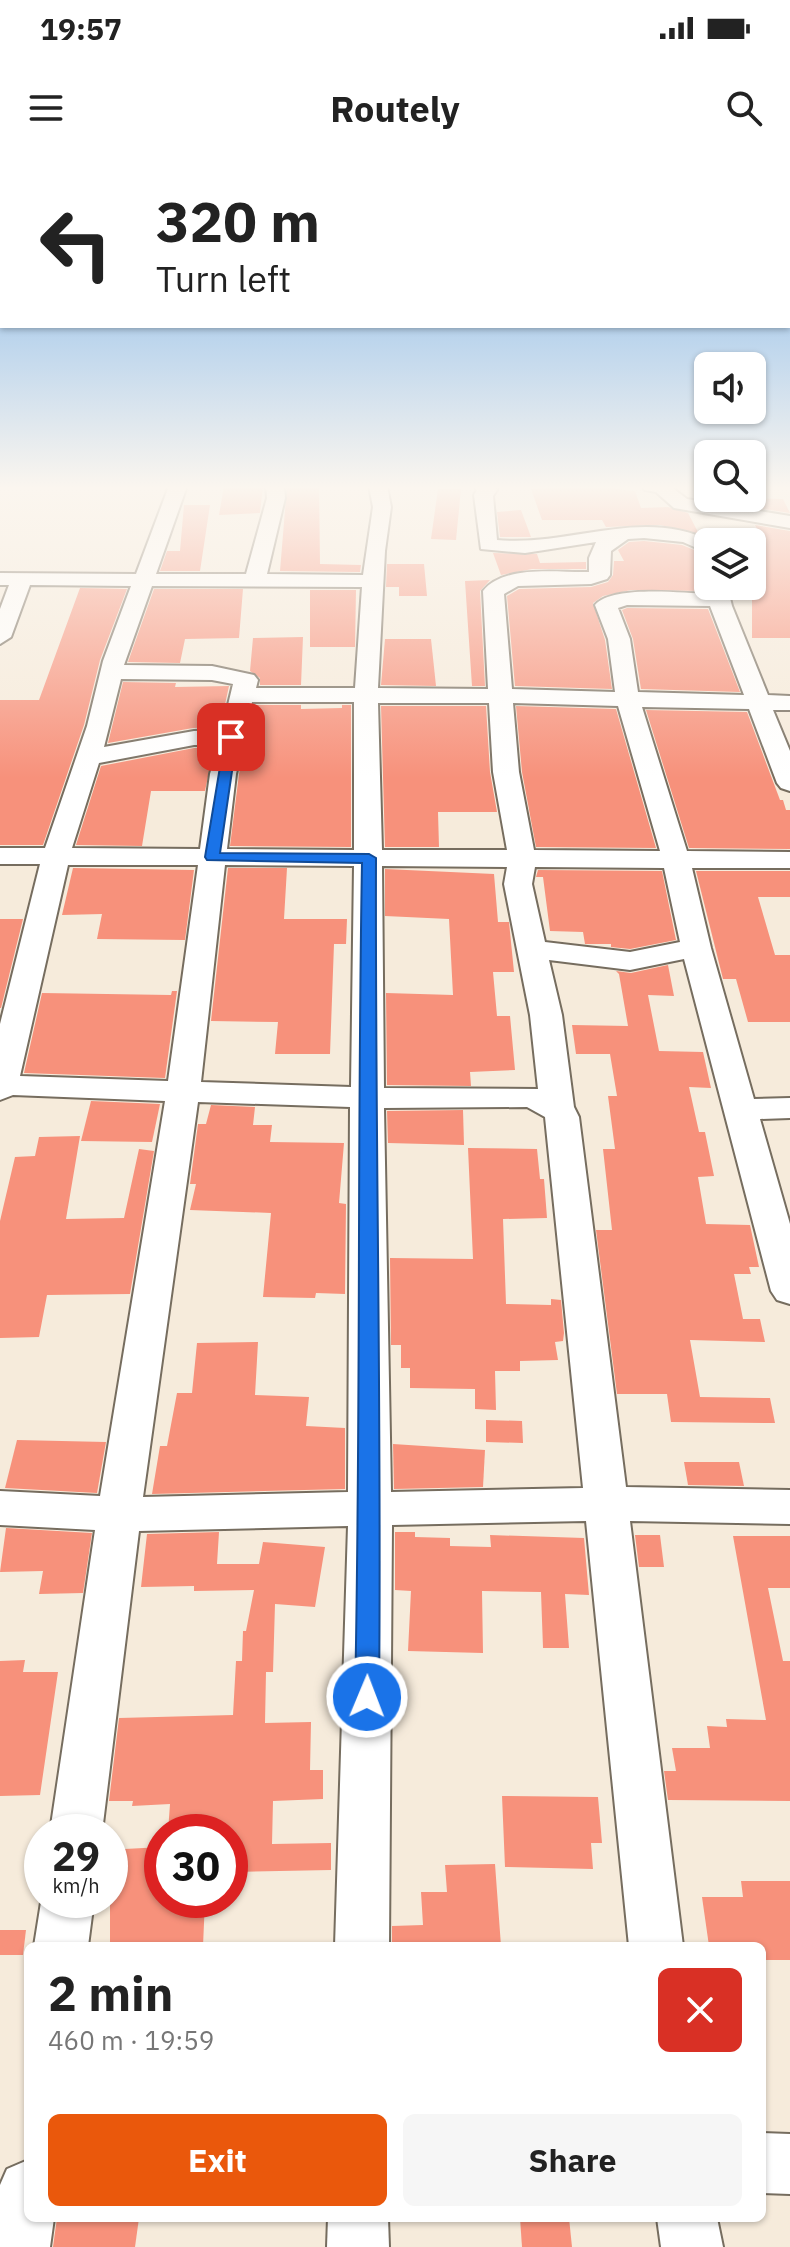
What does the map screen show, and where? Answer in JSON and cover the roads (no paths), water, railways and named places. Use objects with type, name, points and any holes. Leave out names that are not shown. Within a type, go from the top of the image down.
[{"type":"street","points":[[0,637],[10,583]]},
{"type":"street","points":[[142,583],[114,661],[88,758],[56,856],[0,1087],[367,1098],[531,1097],[557,1107]]},
{"type":"street","points":[[362,1942],[370,1511],[366,695],[373,583]]},
{"type":"street","points":[[508,583],[493,591],[498,696],[506,772],[522,860],[518,884],[546,1015],[557,1107],[562,1117],[656,1942]]},
{"type":"street","points":[[694,595],[625,599],[606,605],[619,639],[628,701],[676,859],[696,948],[790,1291]]},
{"type":"street","points":[[720,600],[757,703],[790,783]]},
{"type":"street","points":[[78,1814],[119,1514],[183,1093],[212,857],[231,737],[246,680],[233,675],[113,672]]},
{"type":"street","points":[[241,695],[498,696],[790,703]]},
{"type":"street","points":[[88,758],[194,738],[231,737]]},
{"type":"street","points":[[0,856],[790,860]]},
{"type":"street","points":[[532,949],[630,961],[696,948]]},
{"type":"street","points":[[742,1110],[790,1108]]},
{"type":"street","points":[[0,1508],[119,1514],[608,1504],[790,1507]]},
{"type":"street","points":[[62,1942],[65,1918]]},
{"type":"street","points":[[766,2163],[790,2164]]},
{"type":"street","points":[[0,2175],[24,2174]]},
{"type":"street","points":[[19,2247],[24,2215]]},
{"type":"street","points":[[358,2222],[358,2247]]},
{"type":"street","points":[[688,2222],[692,2247]]}]
